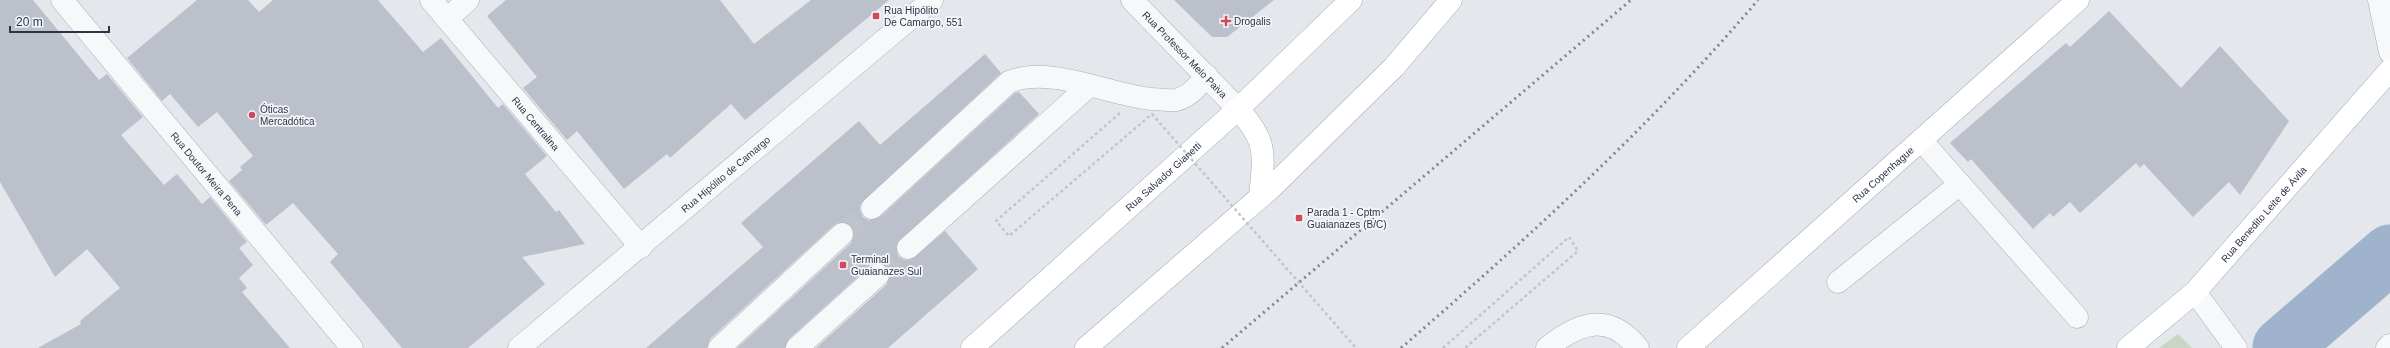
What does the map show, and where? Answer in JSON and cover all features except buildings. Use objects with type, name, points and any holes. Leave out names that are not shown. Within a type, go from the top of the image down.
[{"type":"main road","name":"Rua Salvador Gianetti","points":[[972,348],[1238,109],[1351,0]]},
{"type":"main road","points":[[1086,348],[1260,197],[1394,67],[1451,0]]},
{"type":"main road","name":"Rua Copenhague","points":[[1688,348],[2078,0]]},
{"type":"main road","name":"Rua Benedito Leite de Ávila","points":[[2128,348],[2195,292],[2390,70]]},
{"type":"main road","points":[[1238,109],[1254,126],[1262,146],[1260,197]]},
{"type":"street","name":"Rua Doutor Meira Pena","points":[[62,0],[352,348]]},
{"type":"street","name":"Rua Centralina","points":[[431,0],[641,247]]},
{"type":"street","points":[[447,19],[468,0]]},
{"type":"street","name":"Rua Hipólito de Camargo","points":[[519,348],[641,247],[932,0]]},
{"type":"street","name":"Rua Professor Melo Paiva","points":[[1132,0],[1238,109]]},
{"type":"street","points":[[2379,0],[2390,52]]},
{"type":"street","points":[[872,208],[1009,82],[1032,76],[1089,86],[1137,98],[1176,100],[1191,93],[1207,76]]},
{"type":"street","points":[[908,248],[1089,86]]},
{"type":"street","points":[[1921,140],[2077,317]]},
{"type":"street","points":[[1838,282],[1960,184]]},
{"type":"street","points":[[719,348],[842,234]]},
{"type":"street","points":[[797,348],[878,275]]},
{"type":"street","points":[[2195,292],[2233,344]]},
{"type":"street","points":[[1548,348],[1575,330],[1590,324],[1602,324],[1614,327],[1632,340],[1638,348]]},
{"type":"street","points":[[2386,348],[2390,345]]},
{"type":"path","points":[[1120,113],[996,221],[1009,236],[1152,114],[1356,348]]},
{"type":"path","points":[[1443,348],[1569,237],[1578,251],[1465,348]]},
{"type":"green space","points":[[2178,334],[2192,348],[2159,348]]},
{"type":"waterway","points":[[2282,347],[2390,254]]},
{"type":"tunnel","points":[[842,234],[872,208]]},
{"type":"tunnel","points":[[878,275],[908,248]]},
{"type":"railway","points":[[1222,348],[1631,0]]},
{"type":"railway","points":[[1401,348],[1495,266],[1586,181],[1674,93],[1758,0]]},
{"type":"place","name":"Rua Hipólito De Camargo, 551","points":[[876,16]]},
{"type":"place","name":"Drogalis","points":[[1226,21]]},
{"type":"place","name":"Óticas Mercadótica","points":[[252,115]]},
{"type":"place","name":"Parada 1 - Cptm Guaianazes (B/C)","points":[[1299,218]]},
{"type":"place","name":"Terminal Guaianazes Sul","points":[[843,265]]}]
